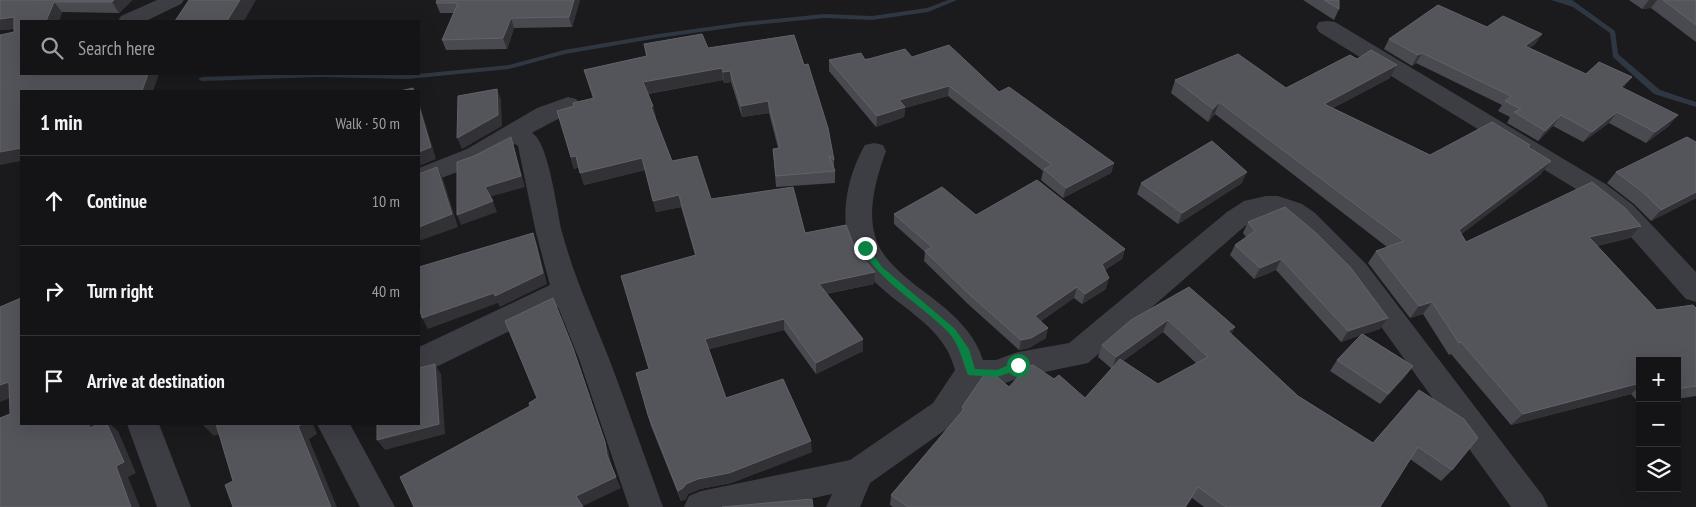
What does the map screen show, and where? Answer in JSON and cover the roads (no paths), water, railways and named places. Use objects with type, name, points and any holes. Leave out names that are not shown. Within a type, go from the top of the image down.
[{"type":"street","points":[[131,20],[174,0]]},
{"type":"street","points":[[1327,27],[1598,191],[1624,212],[1696,291]]},
{"type":"street","points":[[420,177],[484,151],[515,134],[541,115],[568,104]]},
{"type":"street","points":[[515,134],[528,141],[532,149],[549,232],[566,290],[594,359],[646,507]]},
{"type":"street","points":[[874,151],[865,173],[858,208],[859,229],[865,248],[879,269],[952,331],[964,349],[971,372]]},
{"type":"street","points":[[971,372],[997,373],[1018,365],[1077,354],[1236,219],[1253,208],[1266,204],[1278,205],[1293,210],[1306,220],[1356,271],[1524,505]]},
{"type":"street","points":[[420,361],[566,290]]},
{"type":"street","points":[[701,507],[858,473],[944,413],[971,372]]},
{"type":"street","points":[[143,425],[174,507]]},
{"type":"street","points":[[334,425],[378,507]]},
{"type":"street","points":[[843,507],[858,473]]},
{"type":"waterway","points":[[202,79],[320,75],[408,77],[509,67],[564,52],[658,36],[744,24],[824,16],[872,18],[928,10],[954,0]]},
{"type":"waterway","points":[[1554,0],[1573,5]]},
{"type":"waterway","points":[[1568,0],[1613,32],[1615,55],[1657,92],[1696,105]]}]
